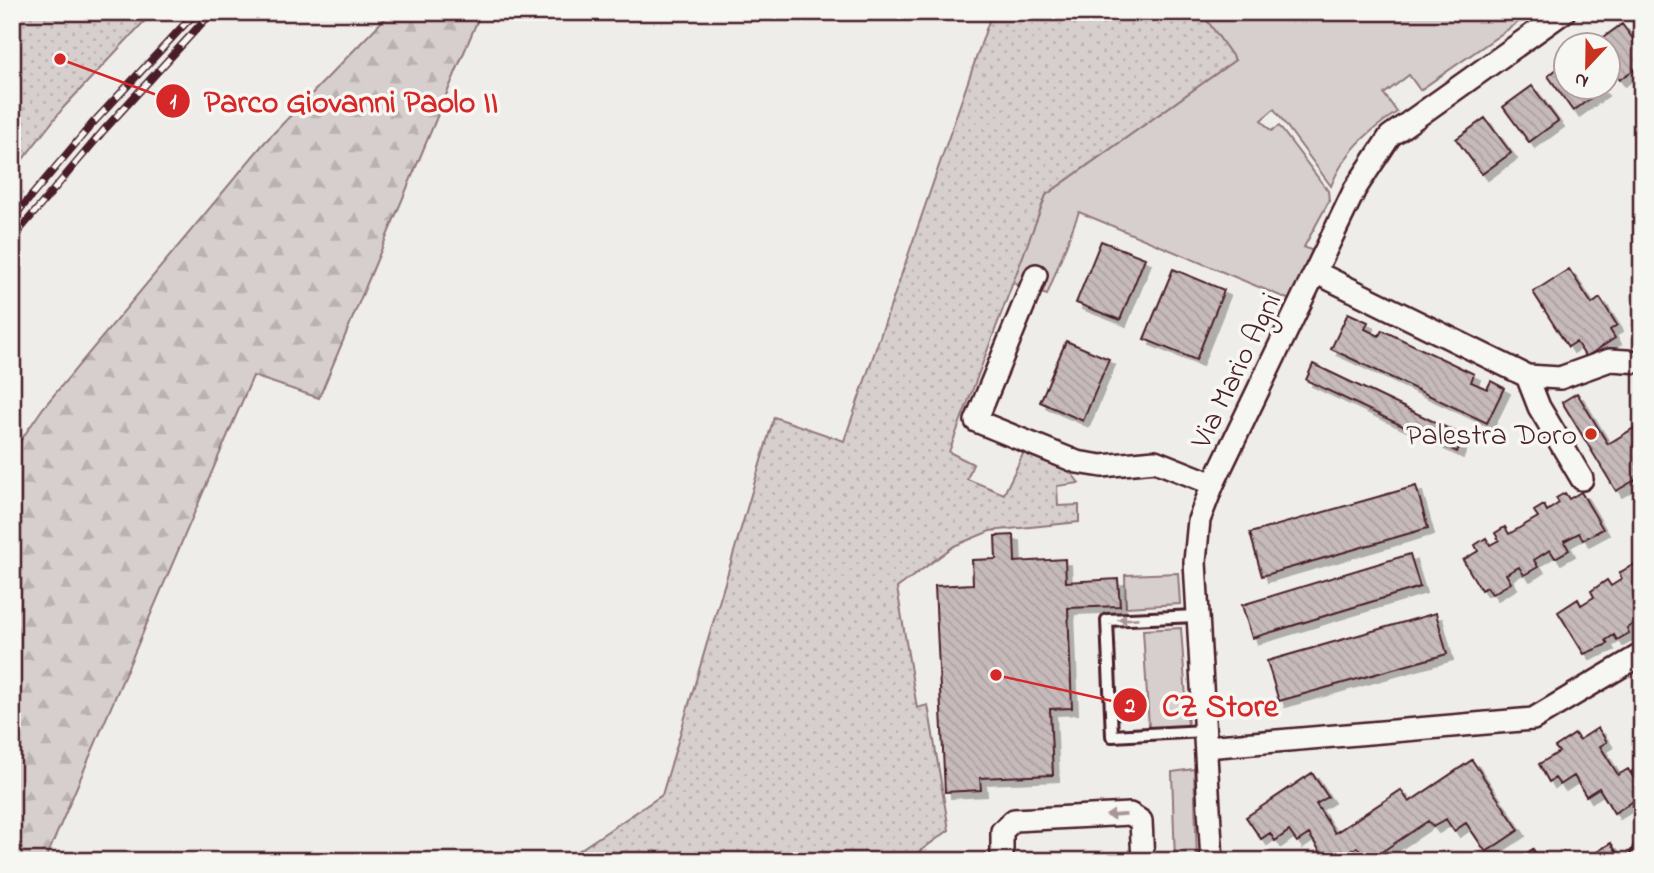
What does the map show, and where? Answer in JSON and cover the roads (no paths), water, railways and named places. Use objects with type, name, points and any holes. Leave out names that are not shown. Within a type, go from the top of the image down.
[{"type":"street","name":"Via Mario Agni","points":[[1212,861],[1196,616],[1196,540],[1199,520],[1213,484],[1355,189],[1390,136],[1564,12]]},
{"type":"street","points":[[1315,272],[1527,376],[1560,378],[1610,360],[1642,362]]},
{"type":"street","points":[[1036,275],[976,421],[1077,462],[1102,466],[1155,461],[1213,484]]},
{"type":"street","points":[[1527,376],[1539,407],[1582,479]]},
{"type":"street","points":[[1205,739],[1534,719],[1642,654]]},
{"type":"street","points":[[1002,861],[1002,831],[1014,820],[1130,814],[1141,821],[1143,861]]},
{"type":"lane","points":[[1196,616],[1107,620],[1112,736],[1205,739]]},
{"type":"lane","points":[[1634,861],[1642,844]]},
{"type":"railway","points":[[12,219],[92,124],[196,12]]},
{"type":"railway","points":[[12,239],[104,130],[212,12]]},
{"type":"place","name":"Parco Giovanni Paolo II","points":[[60,59]]},
{"type":"place","name":"Palestra Doro","points":[[1591,434]]},
{"type":"place","name":"CZ Store","points":[[996,675]]}]
